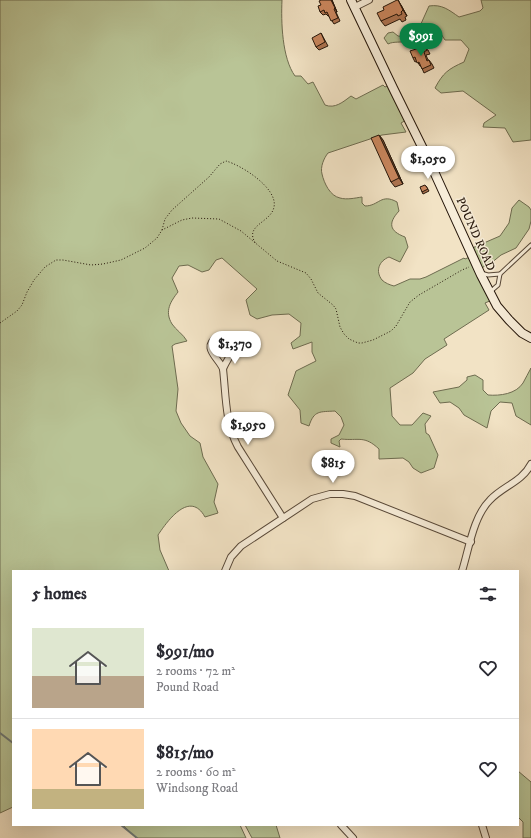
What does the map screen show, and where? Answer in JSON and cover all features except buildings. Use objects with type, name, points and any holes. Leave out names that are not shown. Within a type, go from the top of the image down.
[{"type":"street","points":[[353,4],[369,0]]},
{"type":"street","name":"POUND ROAD","points":[[353,4],[497,306],[522,333],[531,338]]},
{"type":"street","points":[[223,369],[232,349],[232,345],[228,339],[221,337],[214,339],[210,345],[210,349],[213,355],[221,363],[223,369],[228,417],[233,436],[238,447],[283,518]]},
{"type":"street","points":[[462,570],[478,518],[483,508],[495,496],[518,480],[531,464]]},
{"type":"street","points":[[224,570],[231,557],[241,546],[318,497],[330,494],[355,496],[471,542]]},
{"type":"street","points":[[343,826],[353,838]]},
{"type":"street","points":[[482,826],[486,838]]},
{"type":"lane","points":[[478,268],[488,275],[500,274],[531,246]]},
{"type":"lane","points":[[490,292],[498,285],[500,274]]},
{"type":"path","points":[[0,323],[18,311],[34,280],[45,267],[56,260],[91,265],[103,264],[121,260],[145,248],[157,238],[162,230],[165,219],[172,210],[209,177],[220,164],[226,161],[252,174],[263,184],[272,197],[275,206],[274,210],[256,227],[252,234],[252,238],[257,245]]},
{"type":"path","points":[[162,230],[182,220],[192,218],[219,219],[241,231],[277,261],[306,273],[311,279],[318,293],[336,309],[340,327],[344,334],[349,339],[358,343],[372,340],[391,331],[396,326],[410,302],[419,295],[462,270],[478,268]]},
{"type":"green space","points":[[0,0],[282,0],[283,40],[287,60],[295,76],[301,76],[308,84],[313,82],[325,105],[332,106],[342,103],[351,96],[356,99],[383,85],[385,87],[390,85],[408,119],[401,123],[406,132],[382,135],[328,153],[322,166],[323,178],[326,185],[330,192],[336,197],[351,199],[362,197],[362,203],[365,206],[374,204],[384,199],[397,202],[399,211],[393,219],[392,226],[396,232],[405,237],[408,247],[400,262],[389,257],[383,261],[379,267],[379,273],[383,281],[394,286],[410,279],[420,279],[464,258],[465,259],[472,256],[470,249],[500,236],[509,223],[512,208],[519,200],[531,210],[529,229],[516,248],[501,255],[490,264],[479,269],[492,300],[485,303],[489,310],[444,339],[447,345],[425,359],[413,373],[390,388],[392,416],[400,425],[412,425],[423,413],[431,416],[425,424],[426,433],[429,435],[438,455],[434,468],[421,473],[413,468],[409,462],[403,458],[379,459],[379,449],[365,440],[341,439],[339,441],[340,447],[331,443],[331,439],[339,435],[344,425],[341,417],[335,411],[315,414],[309,426],[301,423],[300,410],[288,395],[296,371],[316,361],[312,352],[312,342],[293,349],[291,343],[300,336],[301,323],[289,314],[272,315],[257,319],[250,315],[246,300],[257,289],[222,258],[216,260],[209,270],[202,272],[188,265],[179,266],[172,278],[178,292],[169,306],[169,315],[172,324],[187,341],[172,346],[178,389],[176,411],[181,423],[190,436],[200,443],[203,457],[218,484],[214,502],[218,513],[205,517],[199,509],[193,506],[186,507],[180,510],[167,522],[158,535],[160,550],[169,570],[12,570],[12,807],[0,813]]},
{"type":"green space","points":[[481,0],[531,0],[531,140],[513,142],[505,128],[483,127],[484,123],[496,115],[463,91],[441,93],[435,88],[446,72],[464,62],[469,49],[461,40],[445,40],[439,31],[434,30],[426,32],[405,42],[388,44],[384,38],[388,33],[393,32],[398,36],[408,37],[420,26],[429,6],[442,7],[459,17],[480,11],[483,8]]},
{"type":"green space","points":[[531,368],[531,425],[516,416],[512,403],[500,402],[491,411],[487,428],[464,415],[459,408],[450,402],[440,403],[433,392],[459,387],[467,380],[467,377],[475,375],[483,380],[483,390],[488,395],[507,394],[520,387]]},
{"type":"green space","points":[[519,772],[531,782],[531,838],[523,838],[523,822],[519,818]]},
{"type":"green space","points":[[124,826],[240,826],[246,838],[136,838]]},
{"type":"green space","points":[[246,826],[276,826],[280,838],[252,838]]},
{"type":"waterway","points":[[0,733],[12,742]]},
{"type":"waterway","points":[[122,826],[137,838]]}]
